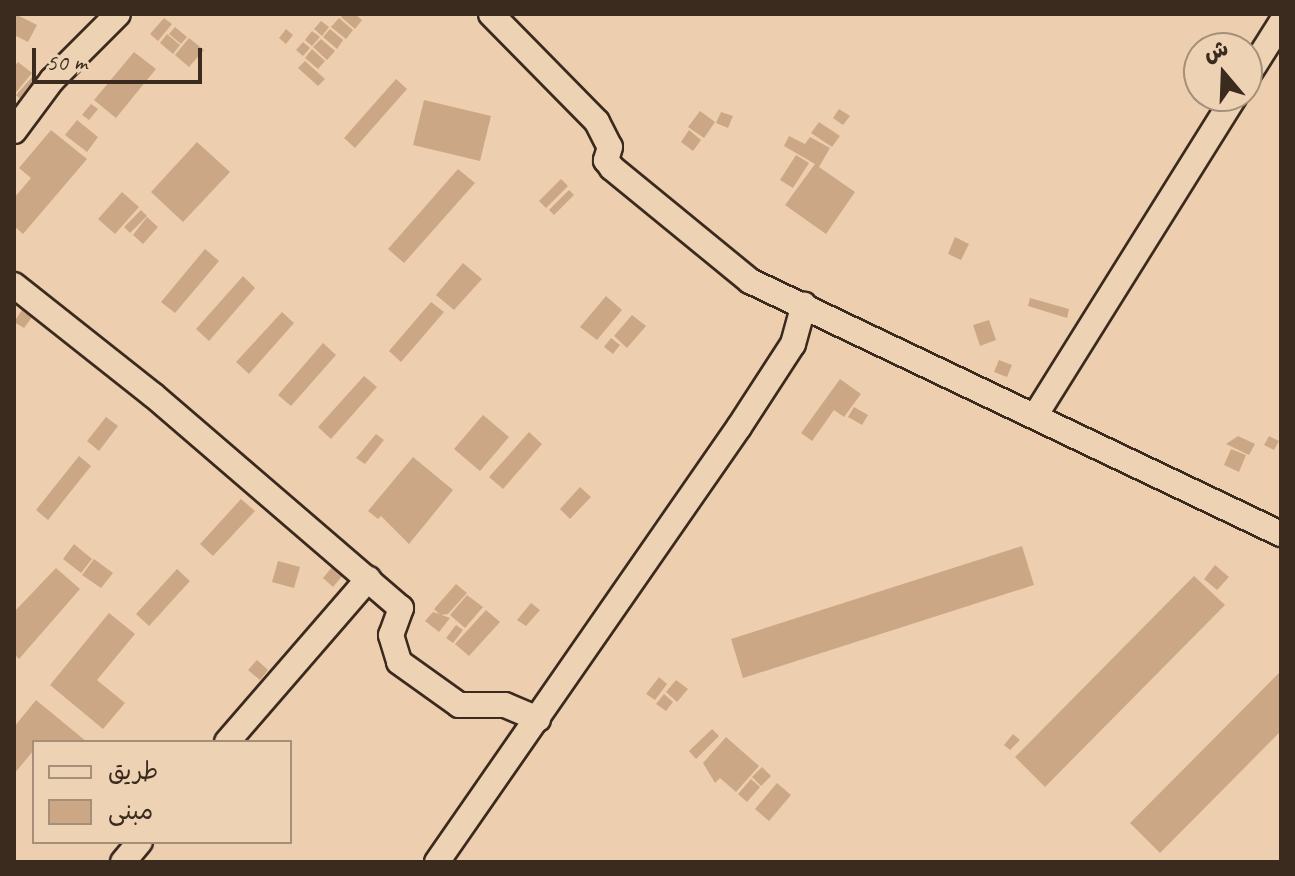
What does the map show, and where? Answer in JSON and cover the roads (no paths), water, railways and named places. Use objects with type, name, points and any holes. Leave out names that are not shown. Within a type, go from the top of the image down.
[{"type":"street","points":[[14,131],[52,80],[118,14]]},
{"type":"street","points":[[491,14],[597,122],[610,147],[606,160],[612,168],[750,281],[804,304],[1281,534]]},
{"type":"street","points":[[1263,52],[1281,23]]},
{"type":"street","points":[[1035,416],[1225,112]]},
{"type":"street","points":[[14,285],[153,395],[401,608],[391,635],[399,662],[459,705],[505,705],[538,719]]},
{"type":"street","points":[[437,862],[793,344],[804,304]]},
{"type":"street","points":[[229,740],[368,579]]},
{"type":"street","points":[[123,862],[138,844]]}]
